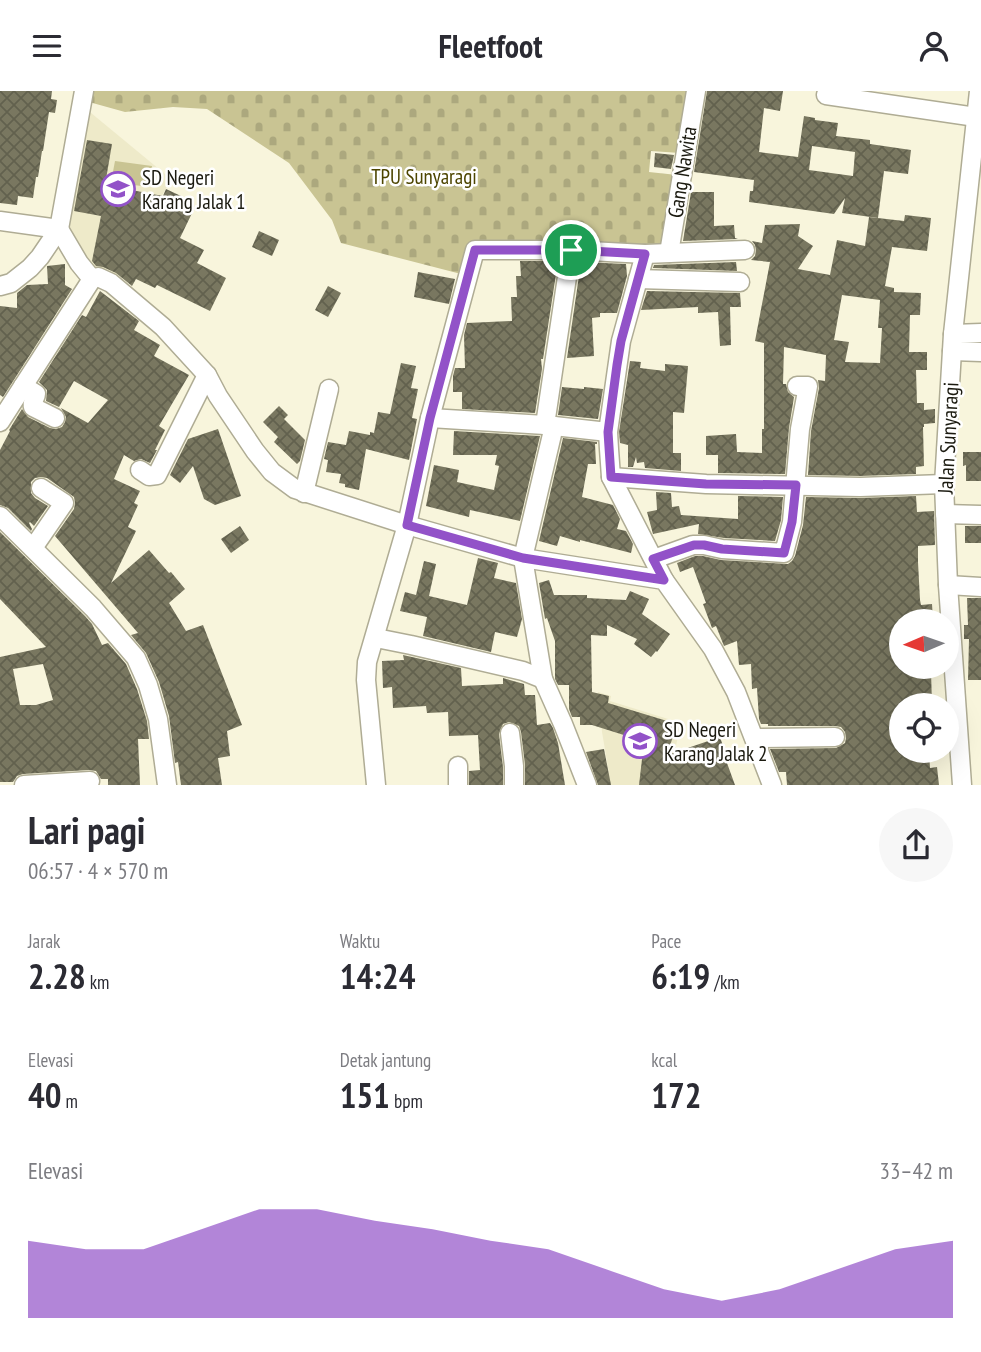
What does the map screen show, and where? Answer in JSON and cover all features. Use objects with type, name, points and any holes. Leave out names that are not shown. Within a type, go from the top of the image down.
[{"type":"street","points":[[0,286],[11,283],[30,268],[59,229],[84,91]]},
{"type":"street","name":"Gang Nawita","points":[[669,253],[696,91]]},
{"type":"street","name":"Jalan Sunyaragi","points":[[962,785],[944,484],[966,348],[979,91]]},
{"type":"street","points":[[826,95],[976,117]]},
{"type":"street","points":[[0,221],[59,229]]},
{"type":"street","points":[[59,229],[92,279]]},
{"type":"street","points":[[376,785],[366,680],[367,662],[407,525],[430,418],[475,250],[571,250],[645,254],[745,250]]},
{"type":"street","points":[[571,250],[549,426],[523,558],[543,679],[587,785]]},
{"type":"street","points":[[645,254],[621,341],[608,432],[611,477],[664,580],[713,649],[736,692],[772,785]]},
{"type":"street","points":[[0,422],[92,279],[98,277],[111,283],[163,327],[206,376],[255,451],[272,472],[295,489],[523,558],[664,580]]},
{"type":"street","points":[[638,279],[740,282]]},
{"type":"street","points":[[966,348],[981,333]]},
{"type":"street","points":[[139,470],[149,476],[157,475],[206,376]]},
{"type":"street","points":[[23,386],[36,394],[33,407],[55,418]]},
{"type":"street","points":[[653,559],[694,545],[783,554],[792,522],[800,429],[808,386],[797,386]]},
{"type":"street","points":[[304,493],[328,389]]},
{"type":"street","points":[[430,418],[608,432]]},
{"type":"street","points":[[611,477],[706,484],[860,487],[944,484]]},
{"type":"street","points":[[33,548],[64,503],[41,488]]},
{"type":"street","points":[[945,514],[981,515]]},
{"type":"street","points":[[0,516],[93,608],[136,658],[148,685],[158,719],[167,785]]},
{"type":"street","points":[[948,585],[981,587]]},
{"type":"street","points":[[376,638],[523,671],[543,679]]},
{"type":"street","points":[[510,733],[514,785]]},
{"type":"street","points":[[755,739],[835,737]]},
{"type":"street","points":[[458,766],[458,785]]},
{"type":"street","points":[[24,785],[90,781]]},
{"type":"shaded area","name":"SD Negeri Karang Jalak 1","points":[[85,108],[171,179],[117,278],[90,266],[70,238],[66,213]]},
{"type":"shaded area","name":"SD Negeri Karang Jalak 2","points":[[598,692],[611,696],[610,701],[681,723],[664,785],[595,785],[593,776],[609,773]]},
{"type":"green space","name":"TPU Sunyaragi","points":[[91,91],[691,91],[680,153],[651,151],[649,172],[677,175],[666,248],[478,243],[461,274],[341,243],[332,220],[289,163],[207,109],[173,107],[125,112],[89,102]]},
{"type":"green space","points":[[115,161],[152,166],[149,187],[111,182]]},
{"type":"building","points":[[0,91],[52,91],[51,99],[57,100],[55,113],[49,112],[33,198],[18,196],[17,205],[0,203]]},
{"type":"building","points":[[707,91],[783,91],[780,111],[764,108],[759,152],[798,157],[804,116],[838,123],[836,136],[870,140],[870,144],[911,150],[908,174],[884,171],[878,218],[842,213],[845,198],[834,214],[749,202],[754,180],[694,172]],"holes":[[[812,146],[855,152],[853,176],[809,170]]]},
{"type":"building","points":[[87,140],[112,144],[105,185],[163,196],[166,189],[181,196],[178,201],[194,209],[180,238],[204,250],[197,263],[226,278],[210,311],[157,285],[155,288],[136,279],[132,286],[116,273],[96,266],[92,261],[101,216],[74,211]]},
{"type":"building","points":[[655,153],[674,155],[671,169],[654,167]]},
{"type":"building","points":[[691,192],[714,192],[714,226],[734,225],[735,238],[738,239],[683,241]]},
{"type":"building","points":[[905,215],[931,218],[927,251],[892,247],[885,286],[894,288],[894,292],[921,293],[920,315],[910,315],[909,352],[927,352],[927,370],[916,370],[917,403],[924,403],[924,410],[935,409],[935,423],[924,424],[923,427],[924,466],[916,467],[916,474],[808,475],[818,380],[825,381],[826,355],[784,347],[783,384],[786,384],[788,392],[794,397],[785,474],[718,473],[718,455],[706,455],[706,436],[736,434],[737,452],[762,453],[764,343],[755,341],[770,262],[751,260],[756,250],[752,241],[762,243],[765,225],[800,224],[798,236],[813,246],[798,269],[830,275],[837,240],[865,246],[869,217],[904,221]],"holes":[[[842,295],[880,300],[880,363],[845,362],[849,342],[834,340]]]},
{"type":"building","points":[[259,231],[279,240],[272,256],[252,247]]},
{"type":"building","points":[[520,261],[558,261],[541,359],[535,413],[462,409],[462,392],[453,392],[453,376],[455,368],[465,368],[464,335],[467,323],[512,321],[511,297],[517,297],[516,276],[521,276]]},
{"type":"building","points":[[581,262],[626,264],[627,276],[617,313],[600,313],[600,317],[592,318],[594,356],[567,358]]},
{"type":"building","points":[[736,262],[737,271],[653,268],[654,265]]},
{"type":"building","points":[[65,264],[65,285],[72,289],[3,397],[0,395],[0,306],[17,308],[17,293],[27,285],[48,284],[47,266]]},
{"type":"building","points":[[418,272],[455,279],[449,304],[414,297]]},
{"type":"building","points":[[328,286],[341,293],[328,317],[315,310]]},
{"type":"building","points":[[100,291],[139,321],[134,330],[160,345],[154,356],[189,375],[159,426],[165,430],[150,463],[141,459],[134,461],[124,455],[114,479],[140,491],[134,503],[138,505],[128,527],[136,531],[111,583],[149,550],[185,589],[169,603],[186,631],[203,625],[242,725],[227,731],[230,756],[218,758],[222,785],[181,785],[178,762],[175,763],[169,716],[159,682],[146,653],[131,635],[138,633],[55,536],[74,509],[74,497],[47,478],[35,478],[31,482],[31,493],[48,506],[34,526],[29,523],[31,531],[8,508],[0,505],[0,450],[22,409],[28,417],[56,429],[62,427],[65,422],[66,417],[61,408],[88,423],[108,400],[74,381],[59,407],[46,401],[47,390],[39,382],[82,315],[86,317]]},
{"type":"building","points":[[647,291],[740,293],[741,307],[730,307],[731,345],[720,346],[718,312],[698,313],[698,307],[641,310]]},
{"type":"building","points":[[630,361],[641,362],[640,368],[665,371],[665,364],[688,366],[684,413],[673,412],[673,453],[681,453],[681,471],[645,468],[644,462],[637,463],[636,457],[633,467],[628,467],[628,445],[620,443],[619,432]]},
{"type":"building","points":[[401,363],[416,366],[411,388],[418,389],[412,418],[417,419],[409,460],[366,449],[359,490],[345,487],[345,484],[339,483],[341,474],[326,472],[328,460],[324,459],[328,442],[346,445],[349,431],[370,435],[370,432],[374,433],[378,412],[390,414]]},
{"type":"building","points":[[562,387],[603,389],[598,419],[558,415]]},
{"type":"building","points":[[279,406],[288,415],[284,419],[305,440],[297,464],[274,442],[278,437],[263,422]]},
{"type":"building","points":[[218,429],[241,496],[215,505],[204,499],[193,466],[180,483],[170,475],[188,439]]},
{"type":"building","points":[[454,431],[540,436],[520,521],[470,510],[469,517],[426,506],[434,465],[459,470],[457,482],[494,490],[499,466],[495,465],[497,455],[453,455]]},
{"type":"building","points":[[563,438],[597,442],[596,464],[588,464],[582,497],[613,505],[620,519],[617,529],[626,531],[633,544],[631,553],[560,536],[557,546],[539,541]]},
{"type":"building","points":[[963,452],[981,452],[981,481],[966,481]]},
{"type":"building","points":[[656,492],[671,493],[672,507],[679,506],[681,515],[738,519],[738,496],[783,497],[781,520],[775,541],[698,534],[699,524],[653,534],[647,512],[657,510]]},
{"type":"building","points":[[916,496],[917,512],[934,511],[935,545],[918,546],[921,605],[932,604],[932,609],[889,609],[889,679],[931,679],[932,693],[889,693],[889,763],[930,763],[930,768],[937,767],[939,785],[787,785],[786,772],[779,772],[770,749],[836,748],[845,743],[845,732],[841,727],[835,726],[761,724],[757,688],[752,689],[751,664],[739,665],[737,641],[724,646],[716,626],[712,628],[693,567],[680,572],[677,563],[703,556],[721,560],[788,564],[795,556],[803,525],[806,497]]},
{"type":"building","points":[[240,526],[249,540],[231,553],[221,539]]},
{"type":"building","points":[[965,526],[981,526],[981,543],[965,543]]},
{"type":"building","points":[[0,532],[85,616],[102,645],[108,643],[126,664],[147,721],[149,739],[138,739],[140,785],[108,785],[108,779],[101,779],[96,771],[89,770],[23,774],[17,776],[13,782],[0,782],[0,657],[46,647],[0,599]],"holes":[[[43,664],[53,700],[36,705],[20,705],[13,669]]]},
{"type":"building","points":[[478,558],[498,563],[494,578],[516,583],[522,619],[517,637],[495,632],[491,652],[423,636],[427,617],[400,611],[405,592],[416,595],[424,561],[436,564],[429,596],[467,605]]},
{"type":"building","points":[[549,580],[554,595],[587,595],[587,598],[626,600],[630,591],[649,599],[642,614],[670,634],[651,657],[634,644],[637,639],[607,625],[607,636],[591,635],[592,692],[609,696],[608,703],[677,724],[667,755],[720,737],[735,785],[639,785],[646,742],[592,725],[580,725],[580,717],[572,717],[569,709],[569,685],[558,685],[555,679],[555,641],[547,618],[545,619],[539,583]]},
{"type":"building","points":[[967,598],[981,598],[981,680],[968,680],[969,639],[964,639],[964,625],[968,625]]},
{"type":"building","points":[[403,655],[461,668],[462,686],[503,684],[503,678],[524,684],[525,695],[535,695],[537,725],[550,723],[553,728],[565,785],[525,785],[521,732],[519,726],[509,722],[503,724],[499,734],[503,785],[469,785],[469,771],[480,770],[478,735],[449,736],[448,712],[427,713],[426,706],[393,708],[392,687],[383,688],[382,661],[404,660]]},
{"type":"building","points":[[604,749],[611,785],[598,785],[586,752]]},
{"type":"place","name":"SD Negeri Karang Jalak 1","points":[[118,189]]},
{"type":"place","name":"SD Negeri Karang Jalak 2","points":[[640,741]]},
{"type":"route","points":[[475,250],[571,250],[645,254],[617,365],[608,432],[611,477],[706,484],[796,485],[792,522],[783,554],[694,545],[653,559],[664,580],[523,558],[407,525],[430,418],[475,250]]}]
